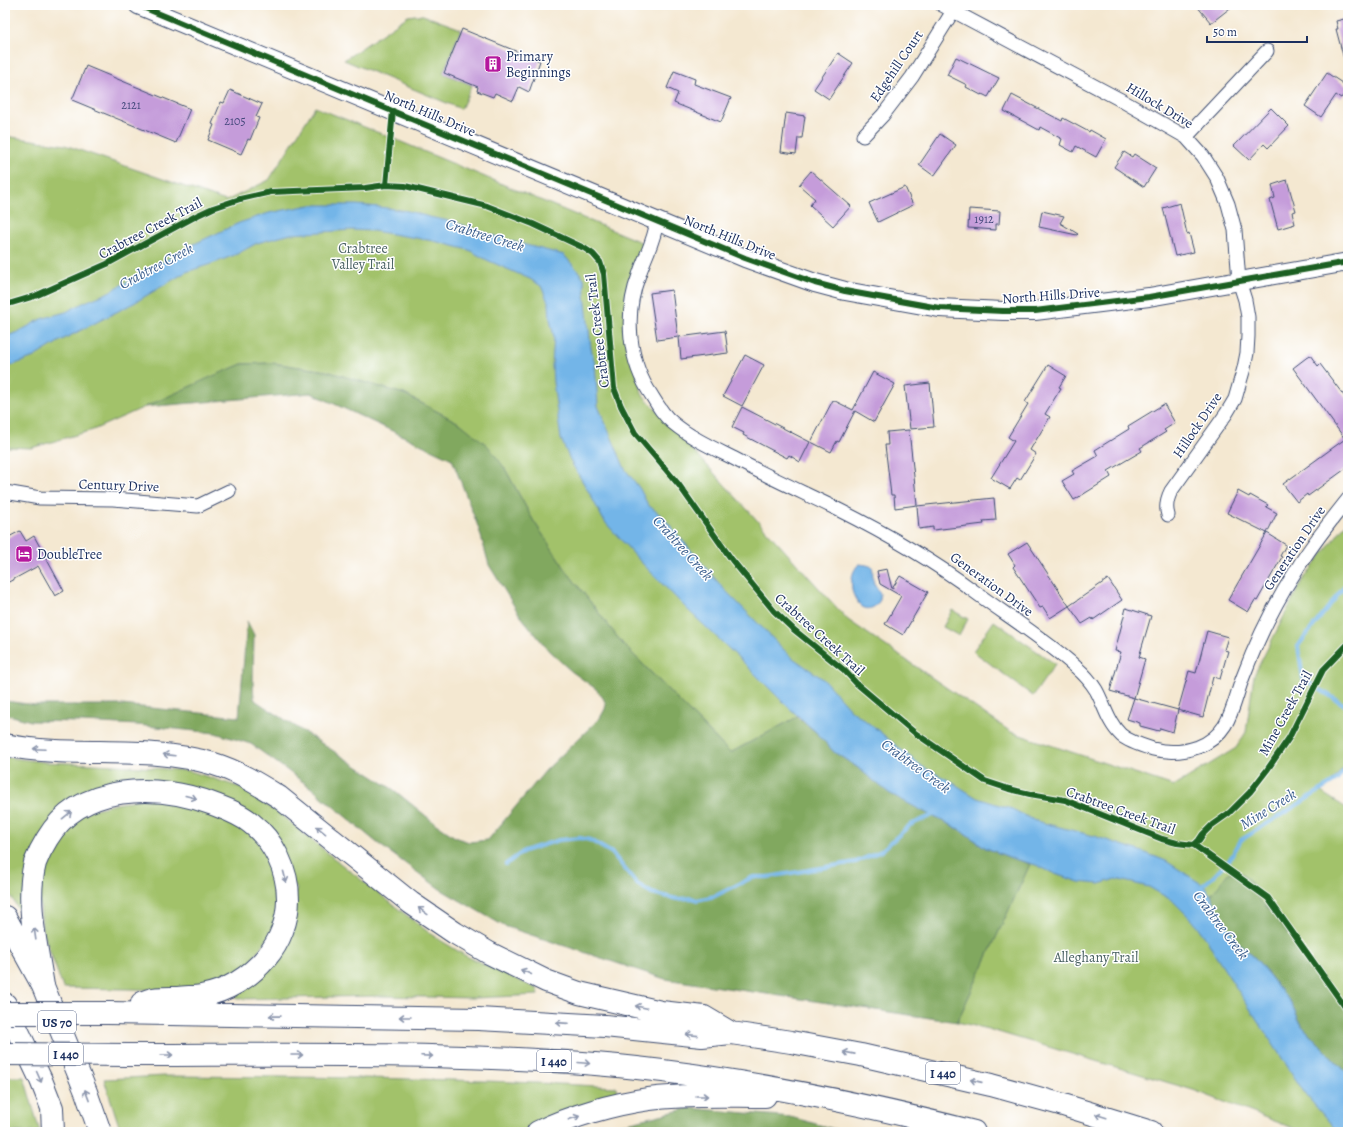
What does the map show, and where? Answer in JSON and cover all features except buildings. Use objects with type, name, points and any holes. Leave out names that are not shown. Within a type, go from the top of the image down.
[{"type":"highway","points":[[5,745],[37,750],[168,755],[192,759],[226,768],[258,784],[279,797],[411,903],[455,933],[489,953],[546,981],[579,993],[661,1012],[704,1017],[731,1033]]},
{"type":"highway","points":[[43,986],[32,908],[32,879],[35,864],[44,844],[59,822],[69,813],[81,805],[109,795],[125,792],[158,791],[203,800],[243,817],[265,836],[275,852],[285,874],[288,904],[284,926],[277,943],[266,958],[246,977],[221,990],[202,996],[147,1001],[118,1013]]},
{"type":"highway","name":"US 70","points":[[5,917],[43,986],[86,1092],[100,1132]]},
{"type":"highway","name":"US 70","points":[[5,1004],[41,1080],[52,1108],[53,1132]]},
{"type":"highway","name":"I 440","points":[[5,1013],[118,1013],[478,1019],[605,1026],[702,1036],[731,1033],[861,1055],[991,1084],[1151,1132]]},
{"type":"highway","name":"I 440","points":[[5,1054],[404,1055],[569,1062],[637,1068],[725,1079],[869,1107],[974,1132]]},
{"type":"highway","points":[[538,1132],[550,1126],[605,1108],[649,1099],[690,1096],[816,1096]]},
{"type":"main road","name":"North Hills Drive","points":[[138,5],[658,220],[745,258],[816,283],[868,296],[939,308],[984,311],[1035,311],[1141,298],[1348,262]]},
{"type":"street","name":"Edgehill Court","points":[[863,136],[883,115],[912,77],[948,8]]},
{"type":"street","name":"Hillock Drive","points":[[948,8],[1119,98],[1186,137],[1203,156],[1217,178],[1228,204],[1235,230],[1239,281],[1246,306],[1248,336],[1244,368],[1235,399],[1171,491],[1166,507],[1168,515]]},
{"type":"street","points":[[1186,137],[1267,51]]},
{"type":"street","name":"Generation Drive","points":[[658,220],[656,232],[639,273],[633,294],[630,311],[632,346],[635,361],[649,393],[671,422],[701,441],[766,475],[838,509],[938,565],[1079,669],[1090,681],[1097,692],[1103,708],[1121,735],[1138,744],[1171,752],[1186,750],[1199,747],[1211,740],[1223,730],[1230,717],[1252,654],[1272,611],[1297,568],[1325,528],[1348,499]]},
{"type":"street","name":"Century Drive","points":[[5,492],[40,498],[113,499],[198,506],[229,491]]},
{"type":"green space","points":[[423,15],[461,29],[443,73],[472,85],[461,109],[344,60],[408,16]]},
{"type":"green space","name":"Crabtree Valley Trail","points":[[315,107],[643,243],[634,302],[633,341],[642,394],[848,620],[1011,732],[1174,786],[1236,748],[1246,732],[1254,675],[1302,581],[1348,521],[1348,760],[1336,777],[1321,792],[1348,809],[1348,1132],[1303,1132],[1193,1090],[988,1029],[957,1022],[1043,836],[990,822],[816,707],[730,753],[622,643],[568,573],[533,520],[504,467],[461,424],[404,394],[326,371],[272,363],[242,364],[93,430],[31,448],[5,447],[5,136],[65,145],[226,201],[269,180]]},
{"type":"green space","points":[[272,363],[326,371],[404,394],[461,424],[487,445],[504,467],[533,520],[568,573],[622,643],[730,753],[797,717],[816,732],[834,752],[930,815],[959,829],[986,848],[1030,864],[957,1022],[665,979],[504,926],[440,889],[376,842],[310,787],[251,744],[215,733],[137,725],[31,721],[5,714],[5,701],[35,705],[122,705],[239,717],[247,621],[254,635],[253,684],[254,698],[256,701],[394,790],[436,824],[455,837],[469,842],[488,840],[546,770],[600,718],[606,704],[603,698],[596,689],[571,671],[549,651],[519,614],[489,565],[479,529],[452,459],[311,393],[145,407],[242,364]]},
{"type":"green space","points":[[952,610],[968,619],[959,636],[943,627]]},
{"type":"green space","points":[[994,621],[1055,664],[1033,696],[973,651]]},
{"type":"green space","points":[[5,757],[44,762],[117,765],[190,771],[239,787],[280,814],[432,935],[466,956],[538,989],[538,995],[474,998],[379,996],[237,999],[236,995],[297,889],[223,798],[80,795],[20,912],[5,886]]},
{"type":"green space","points":[[147,797],[221,814],[259,840],[274,867],[280,900],[275,928],[249,964],[216,985],[187,990],[63,988],[42,929],[38,881],[48,851],[82,812]]},
{"type":"green space","points":[[1234,870],[1245,875],[1255,888],[1260,901],[1270,910],[1348,1012],[1348,1074],[1302,1026],[1291,1003],[1257,960],[1237,941],[1221,917],[1211,895],[1228,873]]},
{"type":"green space","points":[[165,1076],[391,1078],[560,1084],[616,1087],[618,1096],[559,1114],[522,1132],[121,1132],[104,1079]]},
{"type":"green space","points":[[5,1077],[24,1077],[40,1132],[5,1132]]},
{"type":"green space","points":[[689,1108],[791,1117],[845,1132],[590,1132]]},
{"type":"water","name":"Crabtree Creek","points":[[310,205],[357,205],[408,211],[454,222],[503,239],[564,255],[584,278],[591,348],[595,364],[598,406],[625,469],[640,489],[648,505],[662,516],[723,588],[790,656],[823,679],[851,710],[923,767],[950,781],[977,798],[1012,809],[1036,821],[1094,836],[1166,861],[1203,885],[1211,895],[1221,917],[1237,941],[1257,960],[1291,1003],[1302,1026],[1348,1074],[1348,1132],[1338,1132],[1306,1095],[1217,958],[1207,940],[1194,922],[1173,901],[1149,887],[1116,879],[1099,884],[1079,882],[1055,874],[1036,865],[1014,859],[986,848],[959,829],[889,793],[857,767],[834,752],[816,732],[688,610],[639,560],[604,521],[571,462],[561,439],[553,382],[552,365],[554,337],[550,319],[549,304],[541,286],[530,279],[487,260],[469,250],[434,241],[374,231],[351,230],[291,234],[257,243],[237,254],[186,272],[134,303],[60,341],[34,357],[5,368],[5,337],[20,331],[41,319],[66,312],[105,294],[190,246],[239,223],[269,213]]},
{"type":"water","points":[[859,564],[872,568],[874,582],[880,594],[879,602],[875,606],[867,609],[860,605],[852,590],[852,576]]},
{"type":"waterway","name":"Mine Creek","points":[[1348,582],[1298,646],[1303,679],[1348,707]]},
{"type":"waterway","name":"Mine Creek","points":[[1199,888],[1213,877],[1230,859],[1241,840],[1337,780],[1348,764]]},
{"type":"waterway","points":[[506,864],[524,851],[559,840],[580,838],[590,840],[612,853],[637,884],[652,893],[677,899],[692,898],[697,900],[715,896],[753,877],[768,877],[856,862],[881,851],[910,825],[935,814]]},
{"type":"cycle path","points":[[138,5],[745,258],[815,283],[845,291],[939,308],[1035,311],[1149,297],[1348,262]]},
{"type":"cycle path","points":[[386,185],[393,111]]},
{"type":"cycle path","name":"Crabtree Creek Trail","points":[[5,305],[35,296],[107,264],[213,208],[240,199],[271,192],[365,188],[386,185],[405,186],[487,206],[533,224],[584,248],[593,254],[600,262],[604,274],[614,388],[621,406],[635,433],[679,485],[732,560],[774,611],[915,733],[985,781],[1030,794],[1065,800],[1162,839],[1194,845],[1268,898],[1348,1011]]},
{"type":"cycle path","name":"Mine Creek Trail","points":[[1194,845],[1212,825],[1229,813],[1250,792],[1267,770],[1289,738],[1323,670],[1348,644]]},
{"type":"place","name":"Primary Beginnings","points":[[493,64]]},
{"type":"place","name":"DoubleTree","points":[[24,554]]},
{"type":"park label","name":"Alleghany Trail","points":[[1096,957]]}]
